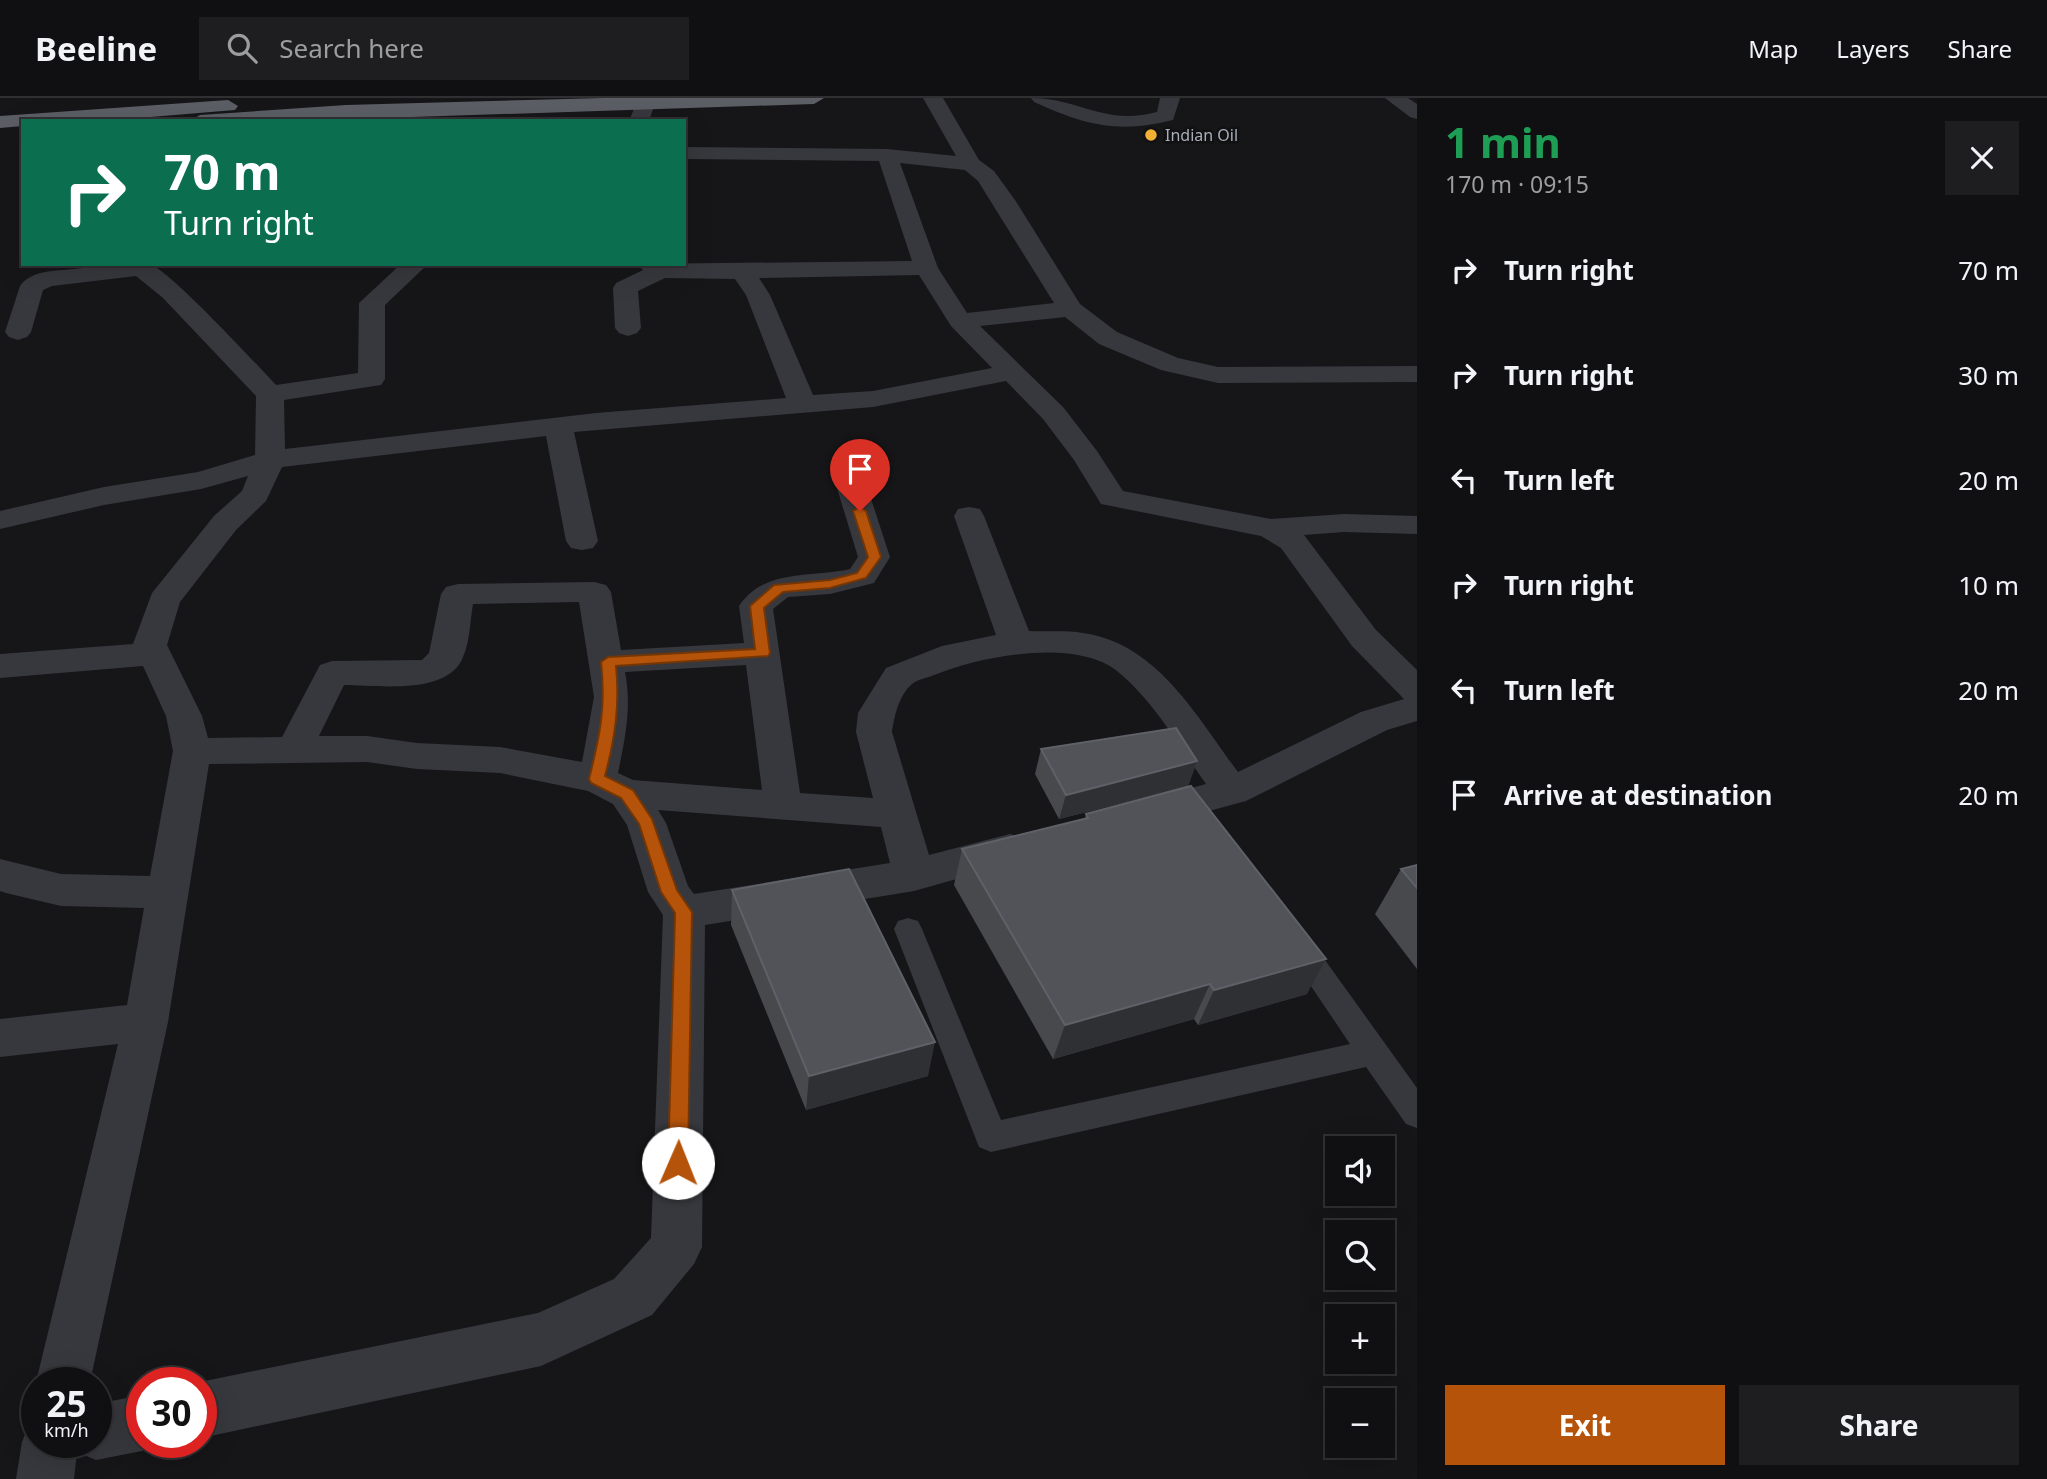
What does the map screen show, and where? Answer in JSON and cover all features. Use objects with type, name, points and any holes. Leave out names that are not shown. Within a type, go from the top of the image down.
[{"type":"highway","points":[[33,119],[220,102],[377,98]]},
{"type":"highway","points":[[254,119],[642,112],[814,98]]},
{"type":"highway","points":[[0,122],[21,120]]},
{"type":"highway","points":[[0,138],[21,136]]},
{"type":"street","points":[[933,98],[971,164],[986,176],[1007,205],[1070,309],[1108,338],[1170,364],[1217,374],[1417,374]]},
{"type":"street","points":[[1041,98],[1087,118],[1112,124],[1142,124],[1166,116],[1170,98]]},
{"type":"street","points":[[1395,98],[1417,113]]},
{"type":"street","points":[[686,153],[887,155],[971,164]]},
{"type":"street","points":[[887,155],[926,268],[960,321],[1070,435],[1112,498],[1271,528],[1344,523],[1417,525]]},
{"type":"street","points":[[18,332],[32,286],[47,279],[138,266],[172,293],[270,394],[270,460],[255,495],[225,523],[164,600],[150,645],[184,716],[192,751],[146,1022],[66,1367]]},
{"type":"street","points":[[270,394],[371,379],[372,303],[414,266]]},
{"type":"street","points":[[628,328],[625,288],[655,268],[743,272],[926,268]]},
{"type":"street","points":[[743,272],[758,295],[803,404]]},
{"type":"street","points":[[960,321],[1070,309]]},
{"type":"street","points":[[0,520],[104,496],[201,480],[270,460],[558,425],[873,399],[1012,372]]},
{"type":"street","points":[[558,425],[582,541]]},
{"type":"street","points":[[783,806],[757,606],[779,588],[830,584],[862,576],[874,557],[845,466]]},
{"type":"street","points":[[969,516],[1016,642]]},
{"type":"street","points":[[1271,528],[1292,541],[1364,638],[1417,691]]},
{"type":"street","points":[[217,1407],[541,1339],[633,1297],[676,1247],[684,912],[669,892],[646,823],[612,786],[607,737],[612,696],[594,592],[458,594],[446,657],[433,670],[410,674],[332,673],[294,749]]},
{"type":"street","points":[[0,640],[75,659]]},
{"type":"street","points":[[914,875],[874,732],[876,713],[899,676],[954,654],[1016,642],[1083,644],[1128,662],[1165,700],[1232,791]]},
{"type":"street","points":[[608,662],[762,653]]},
{"type":"street","points":[[0,666],[155,654]]},
{"type":"street","points":[[1112,822],[1232,791],[1374,721],[1417,708]]},
{"type":"street","points":[[192,751],[367,749],[417,756],[500,761],[612,786],[783,806],[898,814]]},
{"type":"street","points":[[684,912],[914,875],[1046,840]]},
{"type":"street","points":[[0,874],[21,883],[68,892],[168,892]]},
{"type":"street","points":[[0,1038],[146,1022]]},
{"type":"street","points":[[45,1479],[48,1458]]},
{"type":"lane","points":[[1278,916],[1417,1114]]},
{"type":"lane","points":[[908,929],[991,1138],[1373,1052]]},
{"type":"building","points":[[1176,728],[1197,761],[1066,795],[1041,749]]},
{"type":"building","points":[[1191,786],[1326,959],[1214,990],[1210,984],[1065,1025],[962,849],[1088,818],[1086,814]]},
{"type":"building","points":[[1417,865],[1417,888],[1401,869]]},
{"type":"building","points":[[849,869],[935,1042],[809,1076],[732,890]]},
{"type":"place","name":"Indian Oil","points":[[1151,135]]},
{"type":"route","points":[[678,1163],[684,912],[669,892],[646,823],[627,794],[597,779],[607,737],[612,696],[608,662],[762,653],[757,606],[779,588],[830,584],[862,576],[874,557],[860,511]]}]
